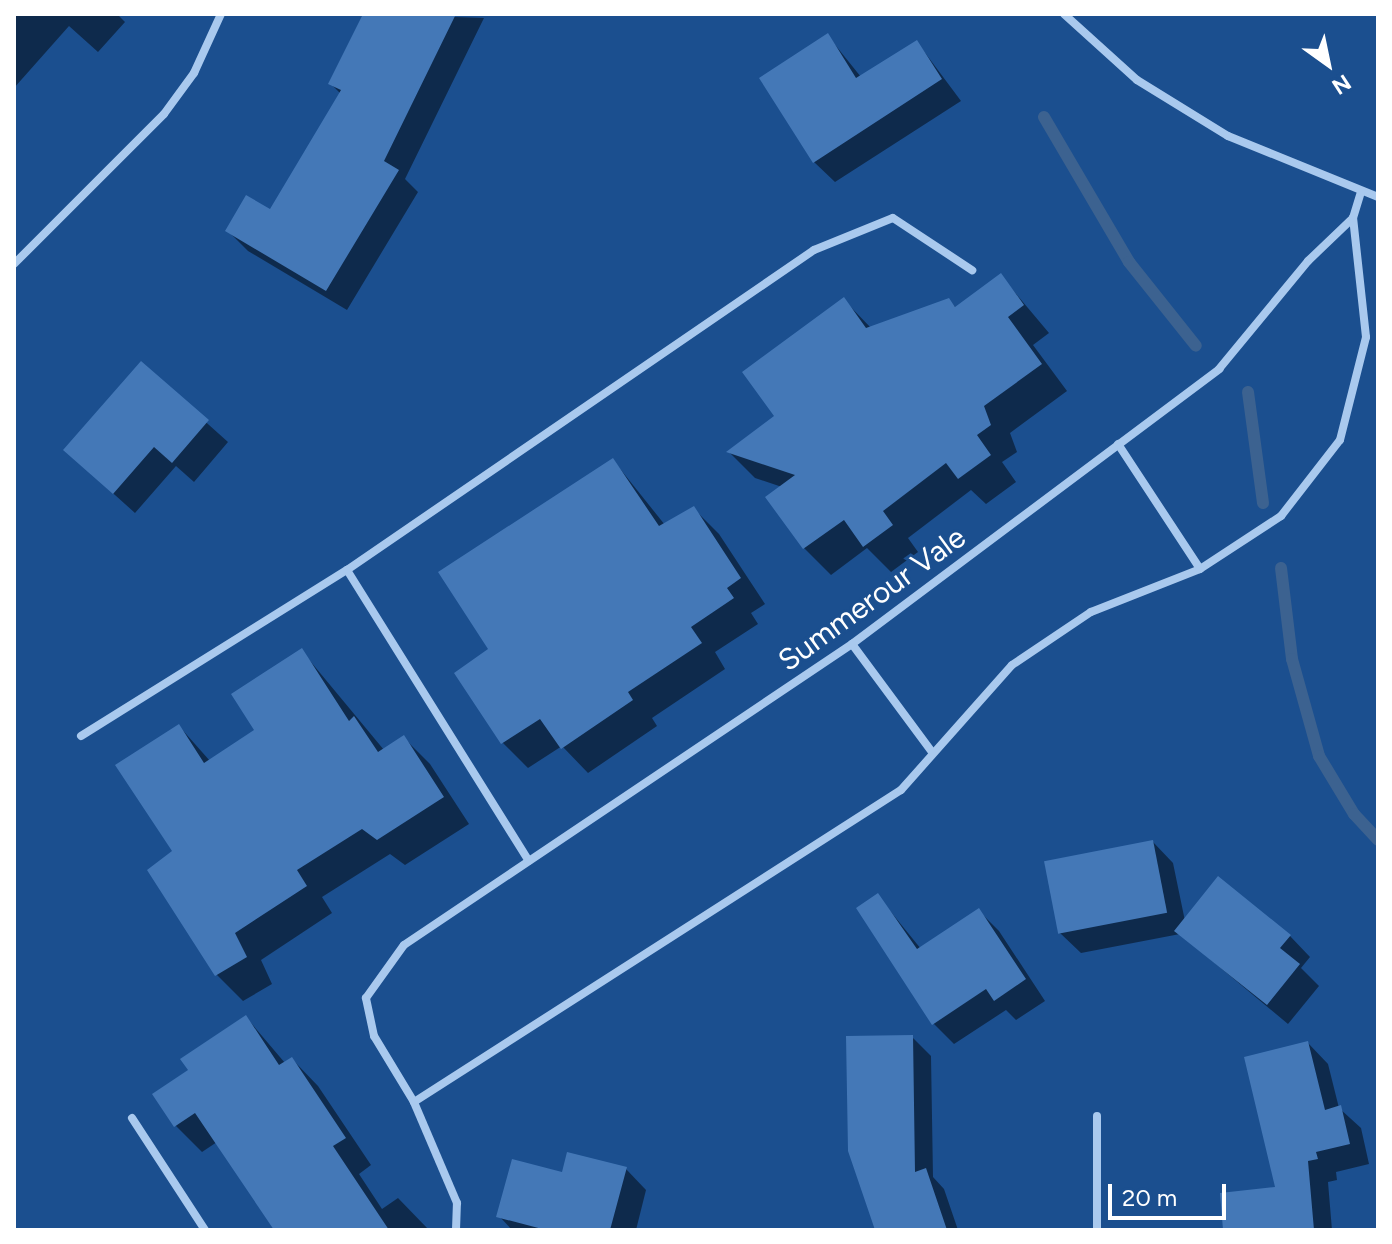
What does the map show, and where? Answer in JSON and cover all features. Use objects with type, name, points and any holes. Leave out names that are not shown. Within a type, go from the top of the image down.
[{"type":"street","points":[[14,264],[164,114],[194,73],[221,14]]},
{"type":"street","points":[[1064,14],[1137,80],[1228,136],[1378,197]]},
{"type":"street","name":"Summerour Vale","points":[[414,1102],[374,1036],[366,998],[404,945],[650,785],[852,644],[1219,369],[1308,261],[1353,218],[1361,191]]},
{"type":"street","points":[[81,736],[347,570],[814,250],[893,218],[972,270]]},
{"type":"street","points":[[456,1230],[457,1203],[414,1102],[901,790],[932,752],[1025,656],[1091,612],[1200,569],[1281,516],[1340,440],[1366,337],[1353,218]]},
{"type":"street","points":[[1118,444],[1200,569]]},
{"type":"street","points":[[347,570],[529,861]]},
{"type":"street","points":[[852,644],[932,752]]},
{"type":"street","points":[[1097,1116],[1097,1230]]},
{"type":"street","points":[[132,1118],[205,1230]]},
{"type":"building","points":[[363,14],[456,14],[384,161],[399,170],[326,291],[225,231],[246,195],[270,209],[341,90],[328,84]]},
{"type":"building","points":[[828,33],[856,78],[917,40],[942,79],[813,163],[759,78]]},
{"type":"building","points":[[1001,273],[1024,305],[1008,317],[1042,364],[984,406],[991,425],[977,435],[991,455],[958,479],[946,463],[883,511],[893,525],[863,547],[844,520],[803,549],[765,497],[795,475],[726,452],[774,416],[742,372],[844,297],[866,328],[949,298],[955,307]]},
{"type":"building","points":[[141,361],[209,420],[172,463],[154,447],[113,494],[63,450]]},
{"type":"building","points":[[613,458],[659,526],[694,506],[741,578],[727,588],[734,598],[691,627],[702,643],[628,692],[633,700],[561,749],[540,719],[501,744],[454,673],[488,649],[438,572]]},
{"type":"building","points":[[302,648],[349,721],[354,716],[378,752],[404,735],[444,797],[377,840],[362,829],[297,870],[307,886],[235,933],[247,957],[215,976],[147,870],[172,851],[115,765],[179,724],[204,763],[254,730],[231,694]]},
{"type":"building","points":[[1153,840],[1167,913],[1058,934],[1044,861]]},
{"type":"building","points":[[1218,876],[1291,935],[1280,948],[1300,964],[1267,1005],[1174,931]]},
{"type":"building","points":[[878,893],[917,949],[979,908],[1026,979],[994,1001],[986,989],[932,1025],[856,908]]},
{"type":"building","points":[[246,1015],[279,1065],[292,1057],[346,1138],[333,1146],[389,1230],[274,1230],[195,1113],[174,1127],[152,1094],[188,1070],[180,1059]]},
{"type":"building","points":[[913,1035],[915,1172],[926,1168],[947,1230],[875,1230],[848,1151],[846,1036]]},
{"type":"building","points":[[1308,1041],[1325,1110],[1341,1105],[1350,1144],[1316,1152],[1318,1159],[1308,1161],[1314,1230],[1223,1230],[1220,1193],[1275,1187],[1244,1057]]},
{"type":"building","points":[[567,1152],[627,1167],[610,1230],[546,1230],[496,1217],[512,1159],[562,1172]]},
{"type":"waterway","points":[[1044,117],[1129,262],[1196,346]]},
{"type":"waterway","points":[[1248,392],[1263,503]]},
{"type":"waterway","points":[[1281,568],[1292,659],[1319,756],[1354,814],[1378,840]]}]
